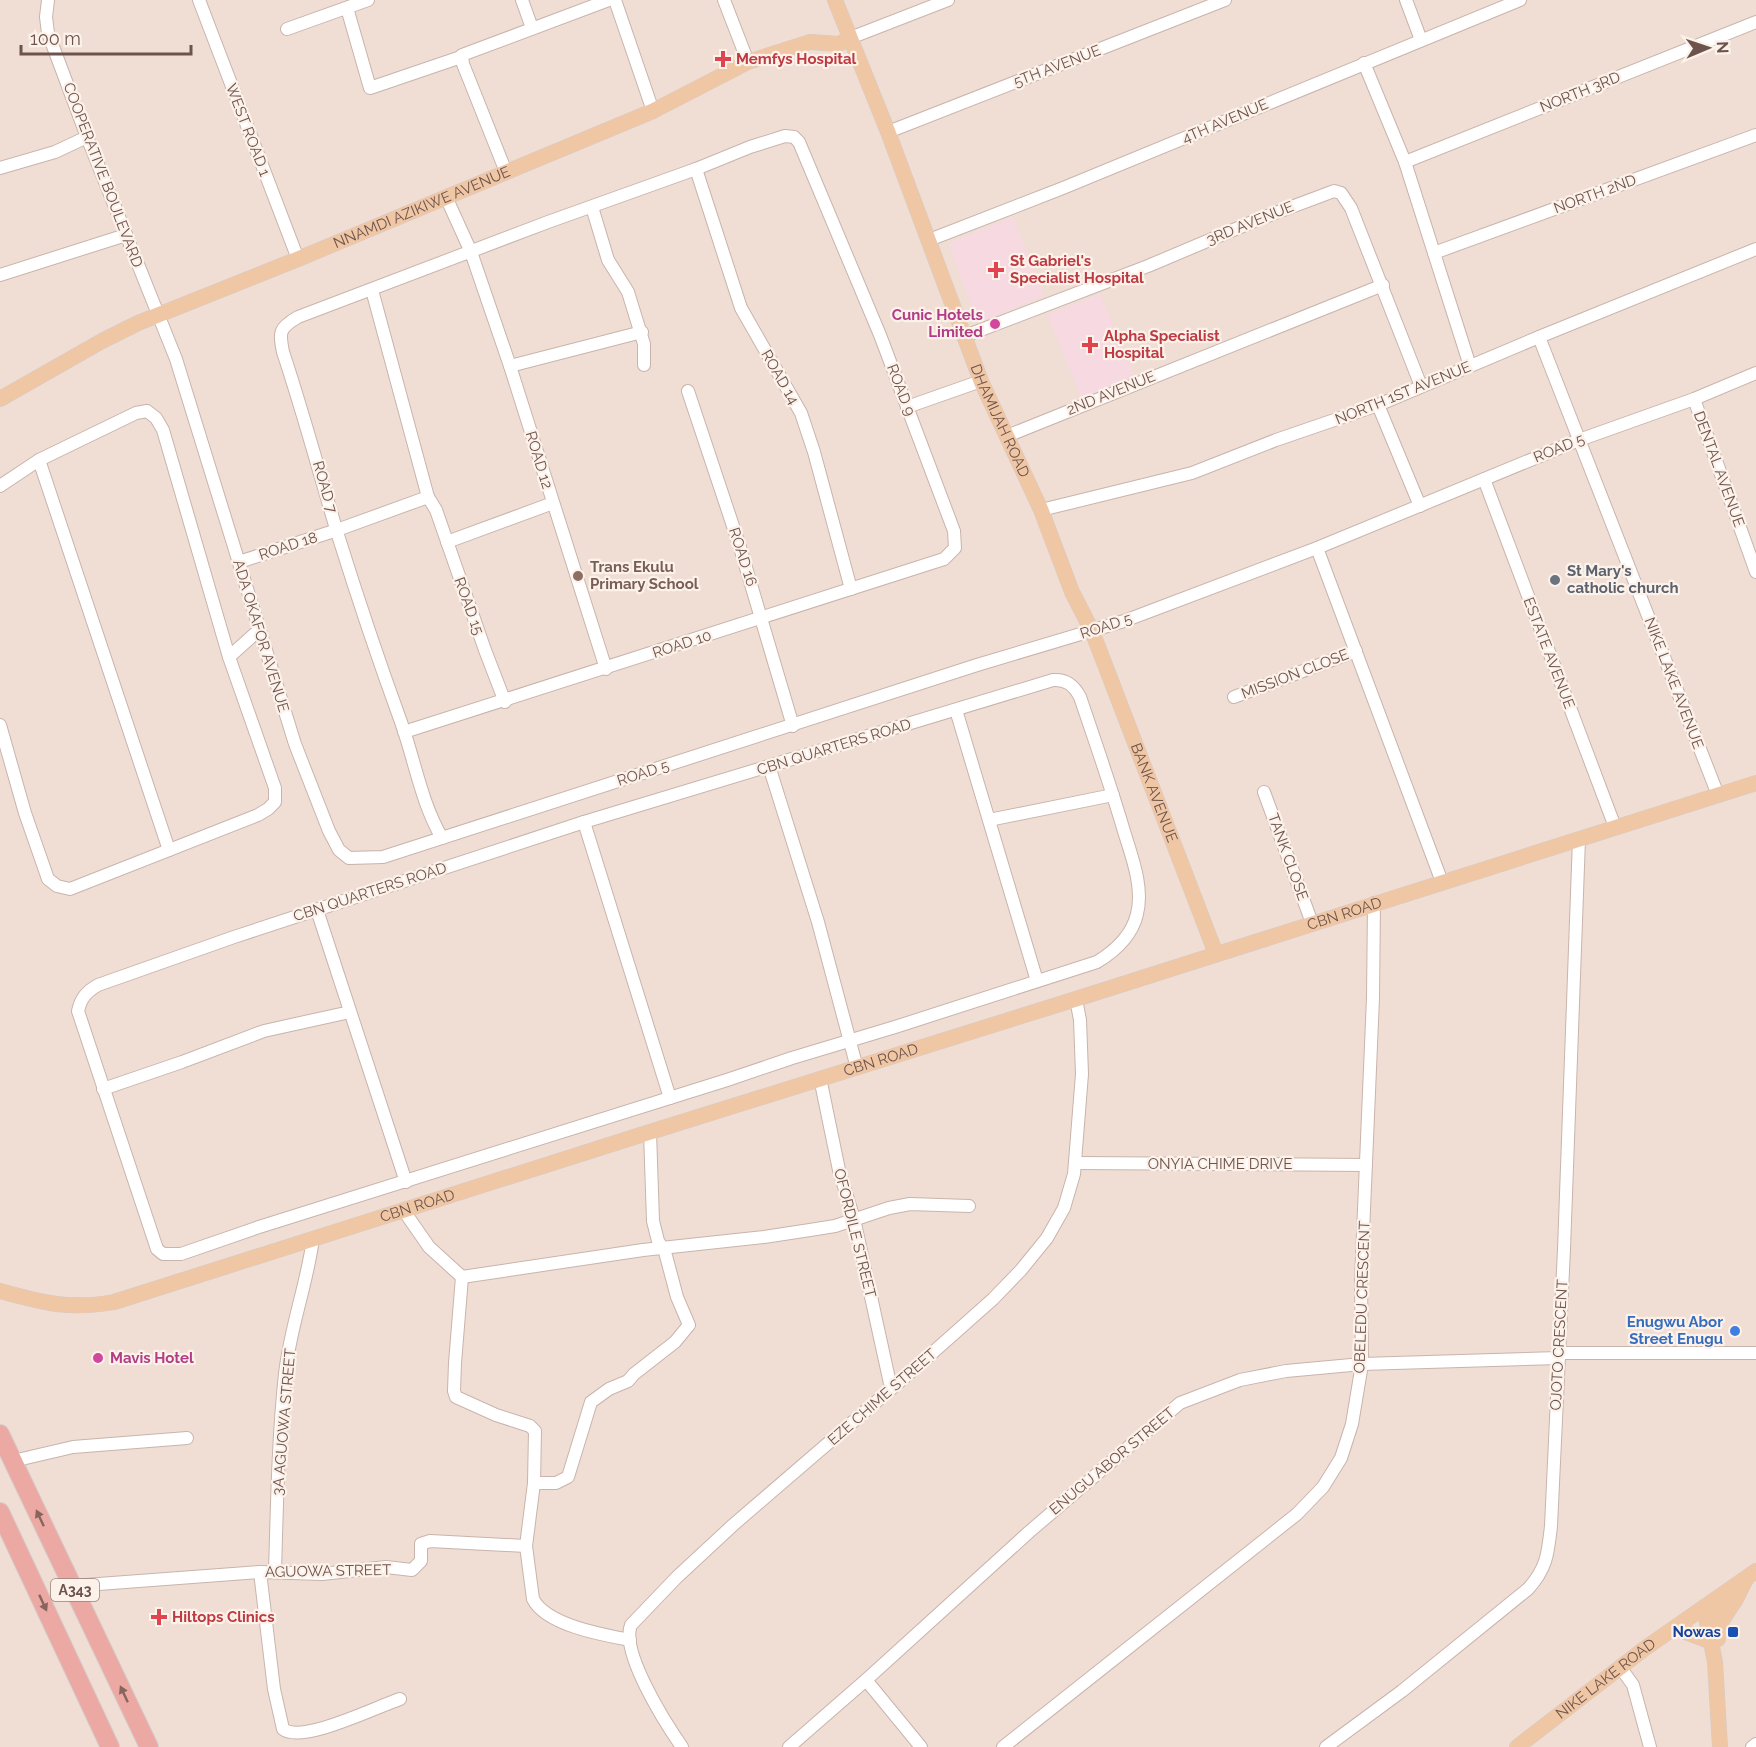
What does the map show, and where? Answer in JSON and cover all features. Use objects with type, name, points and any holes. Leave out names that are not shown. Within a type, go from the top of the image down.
[{"type":"highway","name":"A343","points":[[0,1434],[149,1747]]},
{"type":"highway","name":"A343","points":[[0,1512],[110,1747]]},
{"type":"main road","name":"DHAMIJAH ROAD","points":[[835,0],[888,132],[981,381],[1041,510],[1072,592],[1092,631]]},
{"type":"main road","name":"NNAMDI AZIKIWE AVENUE","points":[[0,399],[102,341],[159,314],[298,259],[653,111],[748,62],[810,42],[838,44],[850,38]]},
{"type":"main road","name":"BANK AVENUE","points":[[1092,631],[1216,954]]},
{"type":"main road","name":"CBN ROAD","points":[[0,1292],[64,1306],[102,1304],[135,1296],[1756,783]]},
{"type":"main road","name":"NIKE LAKE ROAD","points":[[1517,1747],[1620,1667],[1751,1575]]},
{"type":"main road","points":[[1713,1635],[1751,1575]]},
{"type":"main road","points":[[1709,1604],[1718,1655],[1715,1662],[1720,1747]]},
{"type":"main road","points":[[1675,1628],[1713,1635]]},
{"type":"street","name":"COOPERATIVE BOULEVARD","points":[[48,0],[46,17],[48,33],[87,137],[159,314]]},
{"type":"street","name":"WEST ROAD 1","points":[[199,0],[298,259]]},
{"type":"street","points":[[287,29],[368,0]]},
{"type":"street","points":[[522,0],[532,28]]},
{"type":"street","points":[[347,8],[370,88],[461,57],[465,53],[609,0]]},
{"type":"street","points":[[615,0],[653,111]]},
{"type":"street","points":[[724,0],[748,62]]},
{"type":"street","points":[[850,38],[948,0]]},
{"type":"street","name":"5TH AVENUE","points":[[888,132],[1225,0]]},
{"type":"street","points":[[1406,0],[1421,40]]},
{"type":"street","name":"4TH AVENUE","points":[[929,240],[1063,188],[1520,0]]},
{"type":"street","name":"NORTH 3RD","points":[[1405,162],[1756,22]]},
{"type":"street","points":[[461,57],[506,172]]},
{"type":"street","points":[[1364,63],[1405,162],[1470,366]]},
{"type":"street","name":"NORTH 2ND","points":[[1434,253],[1756,135]]},
{"type":"street","name":"ROAD 7","points":[[442,838],[432,820],[417,777],[337,530],[280,337],[282,330],[286,324],[298,317],[750,147],[785,136],[794,138]]},
{"type":"street","points":[[0,168],[55,152],[87,137]]},
{"type":"street","name":"ROAD 9","points":[[794,138],[799,142],[843,242],[954,531],[954,548]]},
{"type":"street","name":"ROAD 14","points":[[696,169],[741,308],[801,413],[814,452],[851,589]]},
{"type":"street","name":"3RD AVENUE","points":[[965,336],[1334,191],[1341,193],[1351,208],[1421,386]]},
{"type":"street","name":"ROAD 12","points":[[446,197],[471,252],[510,366],[606,669]]},
{"type":"street","points":[[592,207],[608,260],[628,292],[642,332],[644,365]]},
{"type":"street","points":[[0,275],[126,235]]},
{"type":"street","name":"NORTH 1ST AVENUE","points":[[1041,510],[1192,474],[1276,440],[1378,405],[1756,249]]},
{"type":"street","name":"2ND AVENUE","points":[[1007,436],[1383,285]]},
{"type":"street","name":"ROAD 15","points":[[372,290],[428,497],[436,510],[505,702]]},
{"type":"street","name":"ADA OKAFOR AVENUE","points":[[159,314],[184,381],[295,744],[328,831],[339,850],[349,858],[383,857],[442,838]]},
{"type":"street","points":[[510,366],[642,332]]},
{"type":"street","name":"NIKE LAKE AVENUE","points":[[1539,337],[1718,795]]},
{"type":"street","name":"ROAD 5","points":[[442,838],[977,665],[1124,621],[1317,548],[1579,440],[1694,399],[1756,373]]},
{"type":"street","points":[[907,407],[981,381]]},
{"type":"street","name":"ROAD 16","points":[[688,391],[762,619],[793,726]]},
{"type":"street","name":"DENTAL AVENUE","points":[[1694,399],[1756,572]]},
{"type":"street","points":[[1378,405],[1420,506]]},
{"type":"street","points":[[0,486],[39,460],[136,413],[147,411],[156,418],[163,430],[229,657],[275,788],[275,802],[258,815],[70,889],[57,886],[48,879],[25,813],[0,726]]},
{"type":"street","points":[[39,460],[169,850]]},
{"type":"street","name":"ESTATE AVENUE","points":[[1484,479],[1615,827]]},
{"type":"street","name":"ROAD 18","points":[[239,562],[428,497]]},
{"type":"street","points":[[447,542],[553,503]]},
{"type":"street","name":"ROAD 10","points":[[404,732],[505,702],[944,559],[954,548]]},
{"type":"street","points":[[1317,548],[1442,882]]},
{"type":"street","points":[[229,657],[259,630]]},
{"type":"street","name":"MISSION CLOSE","points":[[1234,697],[1356,651]]},
{"type":"street","name":"CBN QUARTERS ROAD","points":[[1053,680],[1067,682],[1076,690],[1113,795],[1139,891],[1137,914],[1129,933],[1114,951],[1097,962],[180,1254],[163,1254],[157,1249],[78,1011],[80,1001],[87,992],[222,941],[584,822],[956,710],[1053,680]]},
{"type":"street","points":[[956,710],[1037,981]]},
{"type":"street","points":[[770,766],[818,922],[857,1068]]},
{"type":"street","name":"TANK CLOSE","points":[[1264,792],[1312,923]]},
{"type":"street","points":[[989,820],[1113,795]]},
{"type":"street","points":[[584,822],[670,1098]]},
{"type":"street","name":"OJOTO CRESCENT","points":[[1326,1747],[1471,1637],[1528,1589],[1542,1572],[1548,1556],[1559,1356],[1579,839]]},
{"type":"street","name":"OBELEDU CRESCENT","points":[[1003,1747],[1294,1517],[1314,1498],[1335,1470],[1345,1449],[1352,1424],[1362,1364],[1361,1280],[1373,998],[1374,903]]},
{"type":"street","points":[[317,910],[406,1182]]},
{"type":"street","name":"EZE CHIME STREET","points":[[630,1634],[634,1621],[699,1557],[999,1293],[1037,1252],[1053,1230],[1069,1194],[1075,1163],[1082,1097],[1080,1020],[1076,999]]},
{"type":"street","points":[[103,1089],[264,1031],[350,1012]]},
{"type":"street","name":"OFORDILE STREET","points":[[820,1078],[839,1170],[854,1219],[891,1388]]},
{"type":"street","points":[[534,1483],[556,1483],[567,1477],[591,1402],[609,1389],[628,1381],[675,1342],[689,1325],[672,1283],[665,1252],[655,1231],[651,1211],[650,1132]]},
{"type":"street","name":"ONYIA CHIME DRIVE","points":[[1075,1163],[1366,1165]]},
{"type":"street","points":[[404,1211],[429,1247],[462,1276],[661,1247],[764,1237],[835,1226],[889,1208],[910,1204],[969,1206]]},
{"type":"street","name":"3A AGUOWA STREET","points":[[275,1571],[277,1494],[285,1373],[294,1322],[308,1272],[313,1239]]},
{"type":"street","points":[[462,1276],[455,1363],[456,1397],[496,1415],[530,1426],[535,1431],[534,1483],[526,1546],[530,1583],[536,1606],[547,1615],[592,1633],[615,1637],[630,1634],[641,1676],[659,1711],[682,1747]]},
{"type":"street","name":"ENUGU ABOR STREET","points":[[789,1747],[1029,1532],[1180,1403],[1252,1377],[1286,1371],[1362,1364],[1559,1356],[1756,1353]]},
{"type":"street","points":[[13,1461],[73,1448],[187,1438]]},
{"type":"street","name":"AGUOWA STREET","points":[[72,1586],[275,1571],[322,1574],[386,1567],[412,1570],[421,1562],[421,1544],[430,1541],[526,1546]]},
{"type":"street","points":[[260,1572],[274,1689],[283,1729],[295,1733],[322,1729],[400,1699]]},
{"type":"street","points":[[1620,1667],[1633,1685],[1650,1747]]},
{"type":"street","points":[[866,1680],[921,1747]]},
{"type":"street","points":[[1752,1747],[1756,1744]]},
{"type":"shaded area","points":[[0,0],[1756,0],[1756,1747],[0,1747]]},
{"type":"shaded area","name":"St Gabriel's Specialist Hospital","points":[[1013,217],[1044,296],[978,323],[948,243]]},
{"type":"shaded area","name":"Alpha Specialist Hospital","points":[[1100,294],[1134,374],[1082,400],[1047,315]]},
{"type":"place","name":"Memfys Hospital","points":[[723,59]]},
{"type":"place","name":"St Gabriel's Specialist Hospital","points":[[996,270]]},
{"type":"place","name":"Cunic Hotels Limited","points":[[995,324]]},
{"type":"place","name":"Alpha Specialist Hospital","points":[[1090,345]]},
{"type":"place","name":"Trans Ekulu Primary School","points":[[578,576]]},
{"type":"place","name":"St Mary's catholic church","points":[[1555,580]]},
{"type":"place","name":"Enugwu Abor Street Enugu","points":[[1735,1331]]},
{"type":"place","name":"Mavis Hotel","points":[[98,1358]]},
{"type":"place","name":"Hiltops Clinics","points":[[159,1617]]},
{"type":"place","name":"Nowas","points":[[1733,1632]]}]
